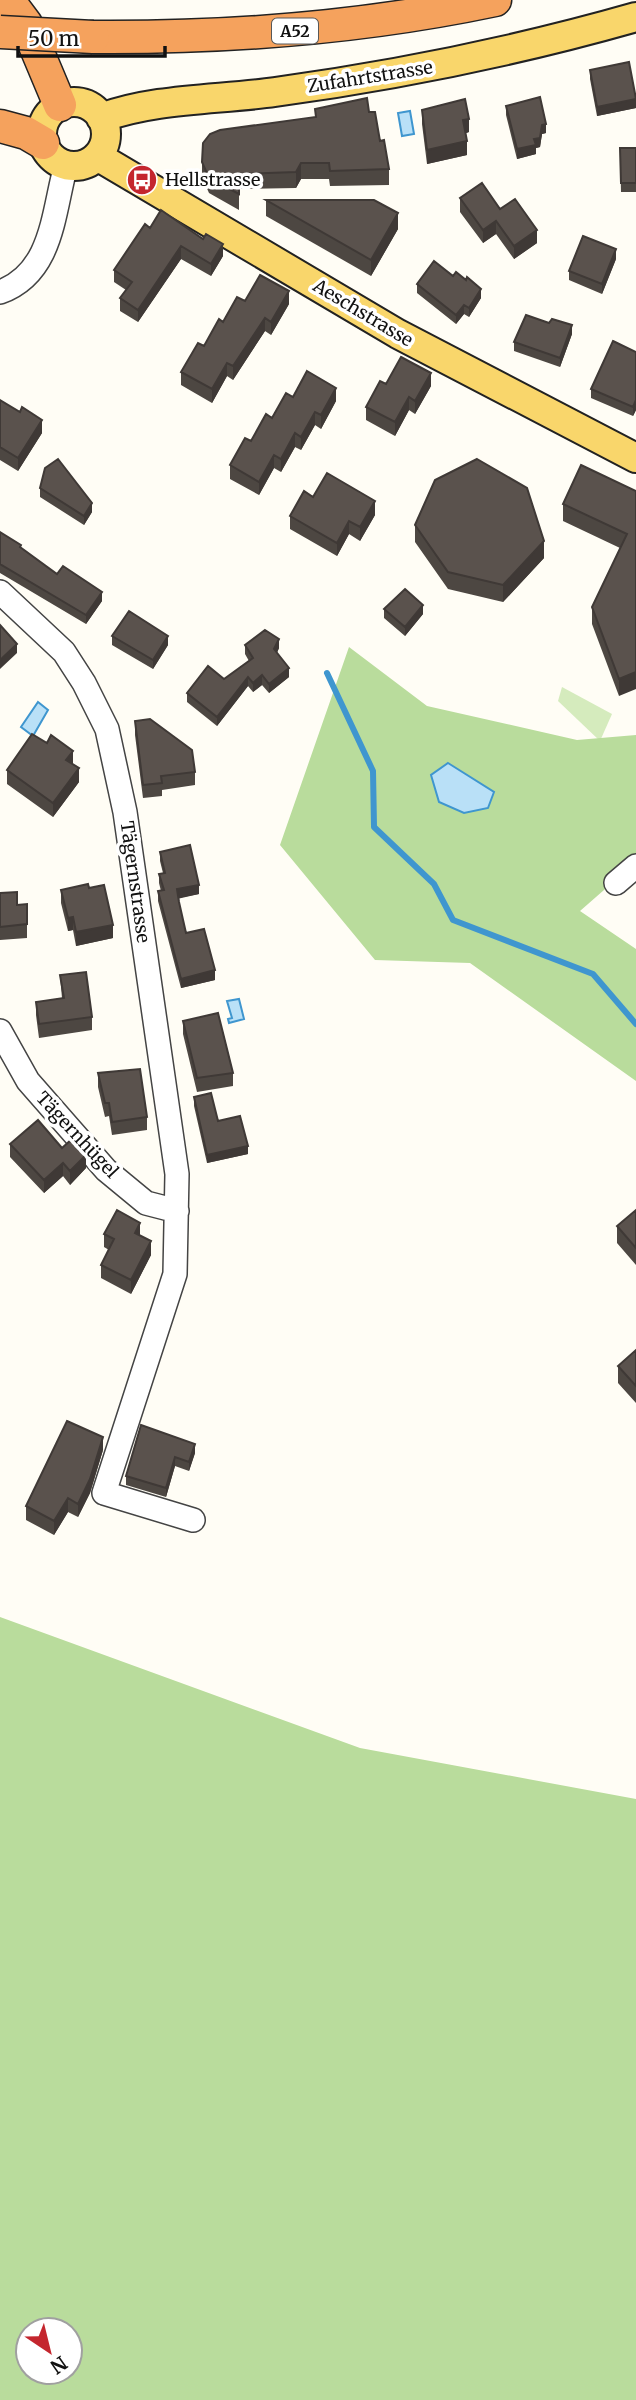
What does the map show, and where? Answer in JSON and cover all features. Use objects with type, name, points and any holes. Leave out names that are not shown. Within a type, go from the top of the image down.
[{"type":"highway","points":[[8,0],[26,24],[60,105]]},
{"type":"highway","name":"A52","points":[[0,32],[261,19],[421,0]]},
{"type":"highway","name":"A52","points":[[0,17],[88,29],[180,37],[307,30],[381,21],[495,0]]},
{"type":"highway","points":[[0,126],[26,133],[43,143]]},
{"type":"main road","name":"Zufahrtstrasse","points":[[101,118],[132,109],[410,71],[497,54],[636,17]]},
{"type":"main road","points":[[83,104],[101,118],[106,134],[97,156],[86,164],[66,165],[54,159],[43,143],[46,118],[60,105],[83,104]]},
{"type":"main road","name":"Aeschstrasse","points":[[97,156],[398,334],[636,458]]},
{"type":"street","points":[[0,292],[32,272],[46,247],[66,165]]},
{"type":"street","name":"Tägernstrasse","points":[[0,592],[64,652],[84,683],[107,729],[129,839],[177,1174],[175,1273],[104,1493],[193,1520]]},
{"type":"street","points":[[616,883],[636,866]]},
{"type":"street","name":"Tägernhügel","points":[[0,1031],[28,1081],[106,1170],[146,1203],[177,1211]]},
{"type":"green space","points":[[349,647],[427,706],[577,740],[636,735],[636,862],[580,911],[636,949],[636,1081],[470,963],[375,960],[280,845]]},
{"type":"green space","points":[[562,687],[612,714],[600,741],[558,701]]},
{"type":"green space","points":[[0,1617],[360,1748],[636,1799],[636,2400],[0,2400]]},
{"type":"water","points":[[410,111],[414,134],[402,136],[398,113]]},
{"type":"water","points":[[38,702],[48,710],[33,736],[21,727]]},
{"type":"water","points":[[448,763],[494,792],[488,808],[464,813],[439,802],[431,775]]},
{"type":"water","points":[[239,999],[244,1019],[229,1023],[228,1019],[232,1018],[227,1001]]},
{"type":"building","points":[[629,62],[636,99],[597,107],[590,70]]},
{"type":"building","points":[[540,97],[546,124],[542,125],[540,138],[534,139],[536,145],[517,149],[506,106]]},
{"type":"building","points":[[367,98],[369,112],[375,112],[380,141],[384,140],[389,169],[330,171],[329,163],[301,163],[296,172],[239,174],[239,194],[209,178],[202,162],[203,143],[210,134],[220,130],[316,117],[315,109]]},
{"type":"building","points":[[465,99],[469,119],[463,120],[467,141],[427,150],[422,110]]},
{"type":"building","points":[[620,148],[636,148],[636,183],[621,183]]},
{"type":"building","points":[[482,183],[500,209],[515,199],[537,230],[514,246],[496,221],[483,230],[460,198]]},
{"type":"building","points":[[266,200],[374,200],[398,213],[371,260]]},
{"type":"building","points":[[161,210],[203,239],[206,234],[223,244],[211,264],[181,246],[138,310],[120,298],[132,282],[114,270],[145,224],[150,228]]},
{"type":"building","points":[[583,236],[616,249],[602,284],[569,271]]},
{"type":"building","points":[[434,261],[453,276],[456,272],[466,280],[467,277],[481,289],[469,308],[464,305],[456,315],[417,284]]},
{"type":"building","points":[[260,275],[289,291],[271,322],[265,318],[233,366],[227,363],[212,389],[181,372],[198,343],[204,346],[219,319],[223,322],[237,297],[245,301]]},
{"type":"building","points":[[526,315],[549,323],[552,319],[572,325],[560,358],[514,342]]},
{"type":"building","points":[[613,341],[636,352],[636,400],[633,407],[591,389]]},
{"type":"building","points":[[401,357],[431,373],[415,401],[409,397],[395,422],[366,407],[380,381],[386,384]]},
{"type":"building","points":[[307,371],[336,388],[321,415],[315,412],[301,437],[295,433],[281,459],[274,455],[259,482],[230,465],[245,438],[251,441],[266,414],[272,418],[286,393],[293,397]]},
{"type":"building","points":[[0,400],[20,412],[22,407],[42,420],[18,458],[0,447]]},
{"type":"building","points":[[58,459],[92,503],[84,516],[40,488],[45,468]]},
{"type":"building","points":[[477,459],[527,488],[544,541],[503,585],[448,572],[415,525],[435,480]]},
{"type":"building","points":[[581,465],[636,491],[636,672],[619,679],[592,607],[627,534],[563,504]]},
{"type":"building","points":[[327,473],[375,501],[360,527],[349,521],[337,543],[290,516],[304,491],[313,497]]},
{"type":"building","points":[[0,532],[57,574],[63,566],[102,592],[86,615],[0,564]]},
{"type":"building","points":[[405,589],[423,605],[405,627],[384,609]]},
{"type":"building","points":[[129,611],[168,636],[153,660],[112,636]]},
{"type":"building","points":[[0,625],[17,644],[0,660]]},
{"type":"building","points":[[265,630],[279,639],[274,649],[289,668],[269,684],[262,675],[253,683],[248,677],[217,717],[187,693],[208,666],[224,679],[253,658],[245,645]]},
{"type":"building","points":[[150,719],[192,750],[195,772],[161,776],[162,783],[143,785],[135,721]]},
{"type":"building","points":[[32,734],[47,743],[51,735],[73,751],[66,760],[79,768],[53,803],[7,770]]},
{"type":"building","points":[[190,845],[199,885],[177,889],[179,902],[186,933],[204,929],[215,970],[181,979],[158,891],[164,890],[159,874],[165,873],[160,852]]},
{"type":"building","points":[[88,884],[89,888],[104,885],[113,925],[76,932],[73,917],[68,918],[61,890]]},
{"type":"building","points":[[17,892],[17,905],[27,904],[27,924],[0,927],[0,893]]},
{"type":"building","points":[[86,972],[92,1017],[39,1024],[36,1002],[64,998],[60,975]]},
{"type":"building","points":[[218,1013],[233,1073],[197,1078],[183,1021]]},
{"type":"building","points":[[140,1069],[147,1117],[112,1122],[109,1103],[105,1103],[98,1073]]},
{"type":"building","points":[[211,1093],[218,1121],[240,1116],[248,1146],[207,1155],[194,1097]]},
{"type":"building","points":[[38,1120],[62,1148],[72,1139],[86,1155],[70,1171],[63,1163],[44,1180],[10,1144]]},
{"type":"building","points":[[117,1210],[140,1223],[135,1233],[151,1241],[131,1280],[101,1265],[114,1239],[104,1234]]},
{"type":"building","points":[[636,1210],[636,1248],[617,1226]]},
{"type":"building","points":[[636,1350],[636,1386],[618,1366]]},
{"type":"building","points":[[67,1421],[103,1437],[90,1479],[78,1504],[68,1498],[54,1521],[26,1506]]},
{"type":"building","points":[[141,1425],[195,1444],[189,1462],[175,1457],[166,1488],[126,1476]]},
{"type":"waterway","points":[[327,673],[373,771],[374,827],[434,884],[453,920],[593,974],[636,1024]]},
{"type":"place","name":"Hellstrasse","points":[[142,180]]}]
